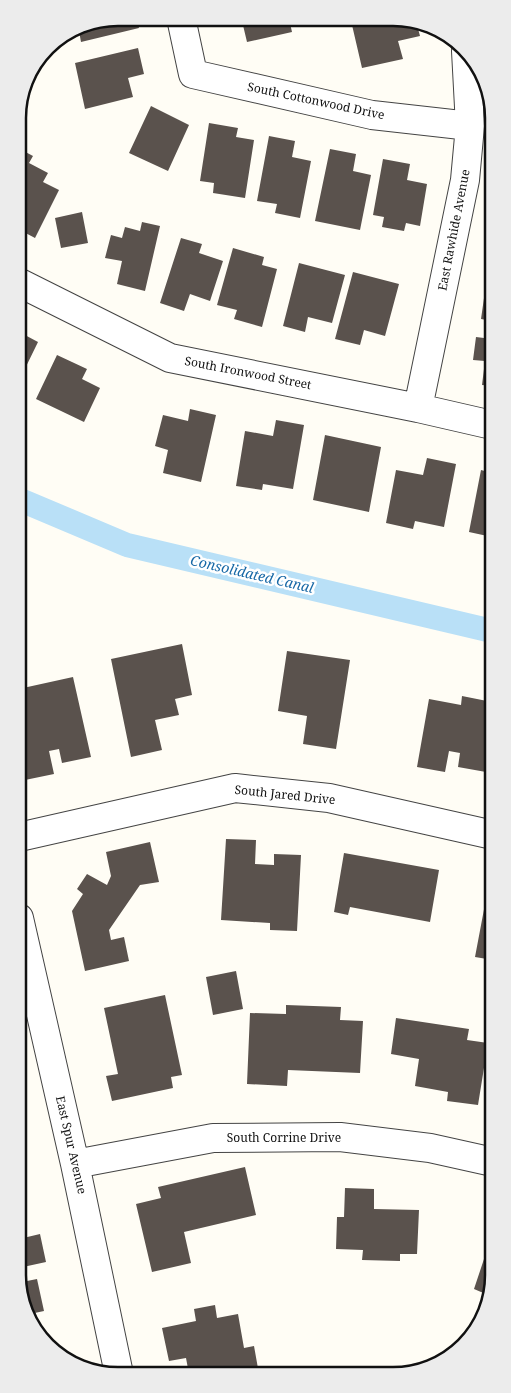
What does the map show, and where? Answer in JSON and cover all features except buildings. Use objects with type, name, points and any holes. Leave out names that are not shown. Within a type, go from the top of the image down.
[{"type":"street","name":"South Cottonwood Drive","points":[[183,26],[193,74],[372,115],[470,126]]},
{"type":"street","name":"East Rawhide Avenue","points":[[418,408],[464,180],[470,126],[467,63]]},
{"type":"street","name":"South Ironwood Street","points":[[26,286],[170,358],[485,423]]},
{"type":"street","name":"South Jared Drive","points":[[26,836],[235,788],[329,798],[485,833]]},
{"type":"street","name":"East Spur Avenue","points":[[26,949],[75,1164],[118,1367]]},
{"type":"street","name":"South Corrine Drive","points":[[75,1164],[213,1138],[340,1137],[430,1148],[485,1160]]},
{"type":"waterway","name":"Consolidated Canal","points":[[26,502],[127,545],[485,629]]}]
